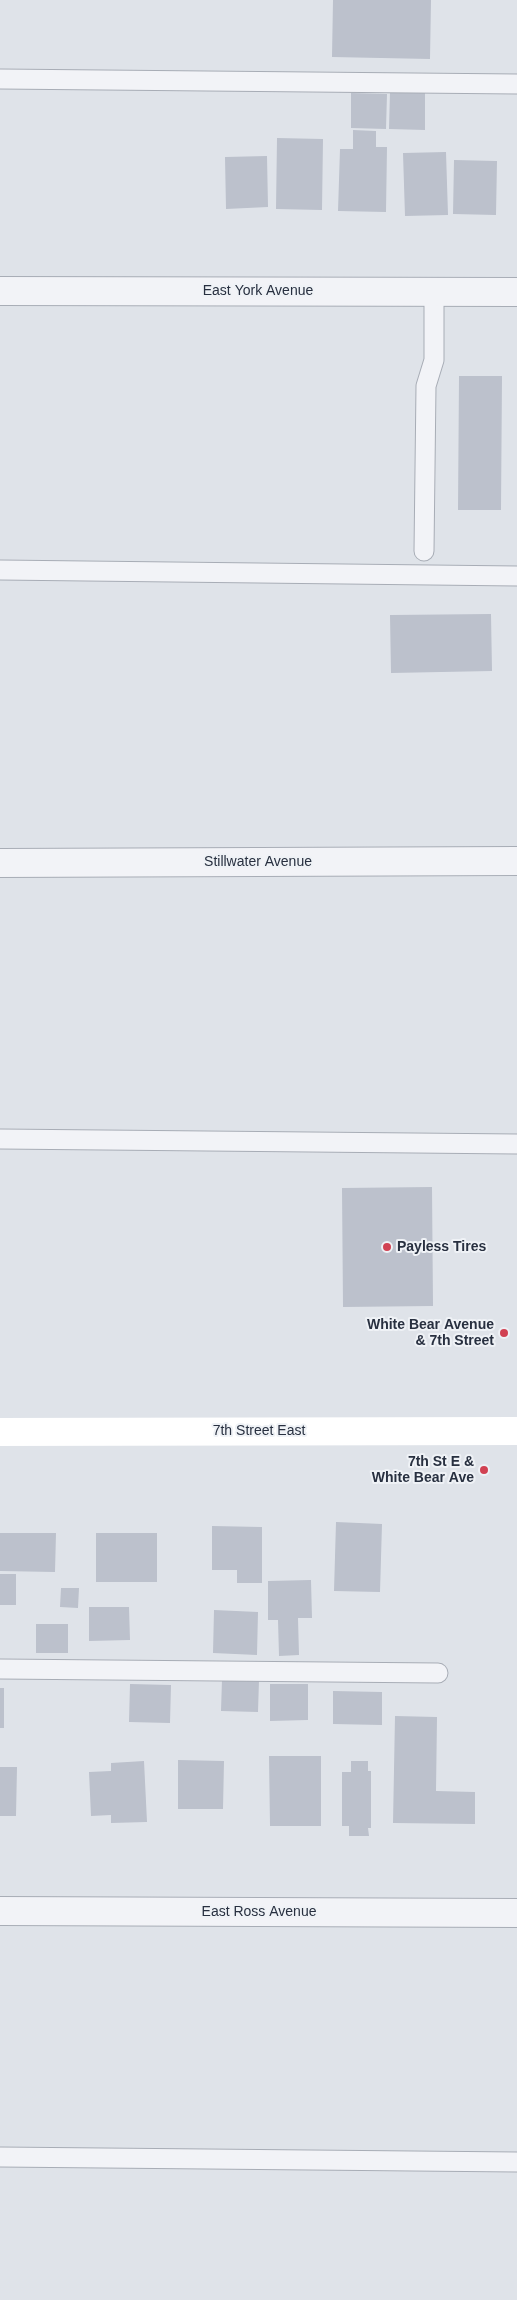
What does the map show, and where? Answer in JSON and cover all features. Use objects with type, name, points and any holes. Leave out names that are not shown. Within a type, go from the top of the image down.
[{"type":"street","name":"East York Avenue","points":[[0,291],[517,292]]},
{"type":"street","name":"Stillwater Avenue","points":[[0,863],[517,861]]},
{"type":"street","name":"7th Street East","points":[[0,1432],[517,1432]]},
{"type":"street","name":"East Ross Avenue","points":[[0,1911],[517,1913]]},
{"type":"lane","points":[[0,79],[517,84]]},
{"type":"lane","points":[[424,551],[426,386],[434,360],[434,292]]},
{"type":"lane","points":[[0,570],[517,576]]},
{"type":"lane","points":[[0,1139],[517,1144]]},
{"type":"lane","points":[[0,1669],[438,1673]]},
{"type":"lane","points":[[0,2157],[517,2162]]},
{"type":"building","points":[[333,0],[431,0],[430,59],[332,57]]},
{"type":"building","points":[[390,92],[425,92],[425,130],[389,129]]},
{"type":"building","points":[[351,93],[387,94],[386,129],[351,128]]},
{"type":"building","points":[[353,130],[376,131],[376,147],[387,147],[386,212],[338,211],[340,149],[353,149]]},
{"type":"building","points":[[277,138],[323,139],[322,210],[276,209]]},
{"type":"building","points":[[446,152],[448,215],[405,216],[403,153]]},
{"type":"building","points":[[267,156],[268,207],[226,209],[225,157]]},
{"type":"building","points":[[454,160],[497,161],[496,215],[453,214]]},
{"type":"building","points":[[459,376],[502,376],[501,510],[458,510]]},
{"type":"building","points":[[491,614],[492,671],[391,673],[390,615]]},
{"type":"building","name":"Payless Tires","points":[[432,1187],[433,1306],[343,1307],[342,1188]]},
{"type":"building","points":[[336,1522],[382,1524],[380,1592],[334,1591]]},
{"type":"building","points":[[212,1526],[262,1527],[262,1583],[237,1583],[237,1570],[212,1570]]},
{"type":"building","points":[[0,1533],[56,1533],[55,1572],[0,1571]]},
{"type":"building","points":[[96,1533],[157,1533],[157,1582],[96,1582]]},
{"type":"building","points":[[0,1574],[16,1574],[16,1605],[0,1605]]},
{"type":"building","points":[[311,1580],[312,1618],[298,1618],[299,1655],[279,1656],[278,1620],[268,1620],[268,1581]]},
{"type":"building","points":[[61,1588],[79,1588],[78,1608],[60,1607]]},
{"type":"building","points":[[89,1607],[129,1607],[130,1640],[89,1641]]},
{"type":"building","points":[[214,1610],[258,1612],[257,1655],[213,1653]]},
{"type":"building","points":[[36,1624],[68,1624],[68,1653],[36,1653]]},
{"type":"building","points":[[222,1679],[259,1680],[258,1712],[221,1711]]},
{"type":"building","points":[[130,1684],[171,1685],[170,1723],[129,1722]]},
{"type":"building","points":[[270,1684],[308,1684],[308,1720],[270,1721]]},
{"type":"building","points":[[0,1688],[4,1688],[4,1728],[0,1728]]},
{"type":"building","points":[[333,1691],[382,1692],[382,1725],[333,1724]]},
{"type":"building","points":[[395,1716],[437,1717],[436,1791],[475,1792],[475,1824],[393,1823]]},
{"type":"building","points":[[269,1756],[321,1756],[321,1826],[270,1826]]},
{"type":"building","points":[[178,1760],[224,1761],[223,1809],[178,1809]]},
{"type":"building","points":[[144,1761],[147,1822],[111,1823],[111,1815],[91,1816],[89,1772],[111,1771],[111,1763]]},
{"type":"building","points":[[351,1761],[368,1761],[368,1771],[371,1771],[371,1828],[368,1828],[369,1836],[349,1836],[349,1826],[342,1826],[342,1772],[351,1772]]},
{"type":"building","points":[[0,1767],[17,1767],[16,1816],[0,1816]]},
{"type":"place","name":"Payless Tires","points":[[387,1247]]},
{"type":"place","name":"White Bear Avenue & 7th Street","points":[[504,1333]]},
{"type":"place","name":"7th St E & White Bear Ave","points":[[484,1470]]}]
